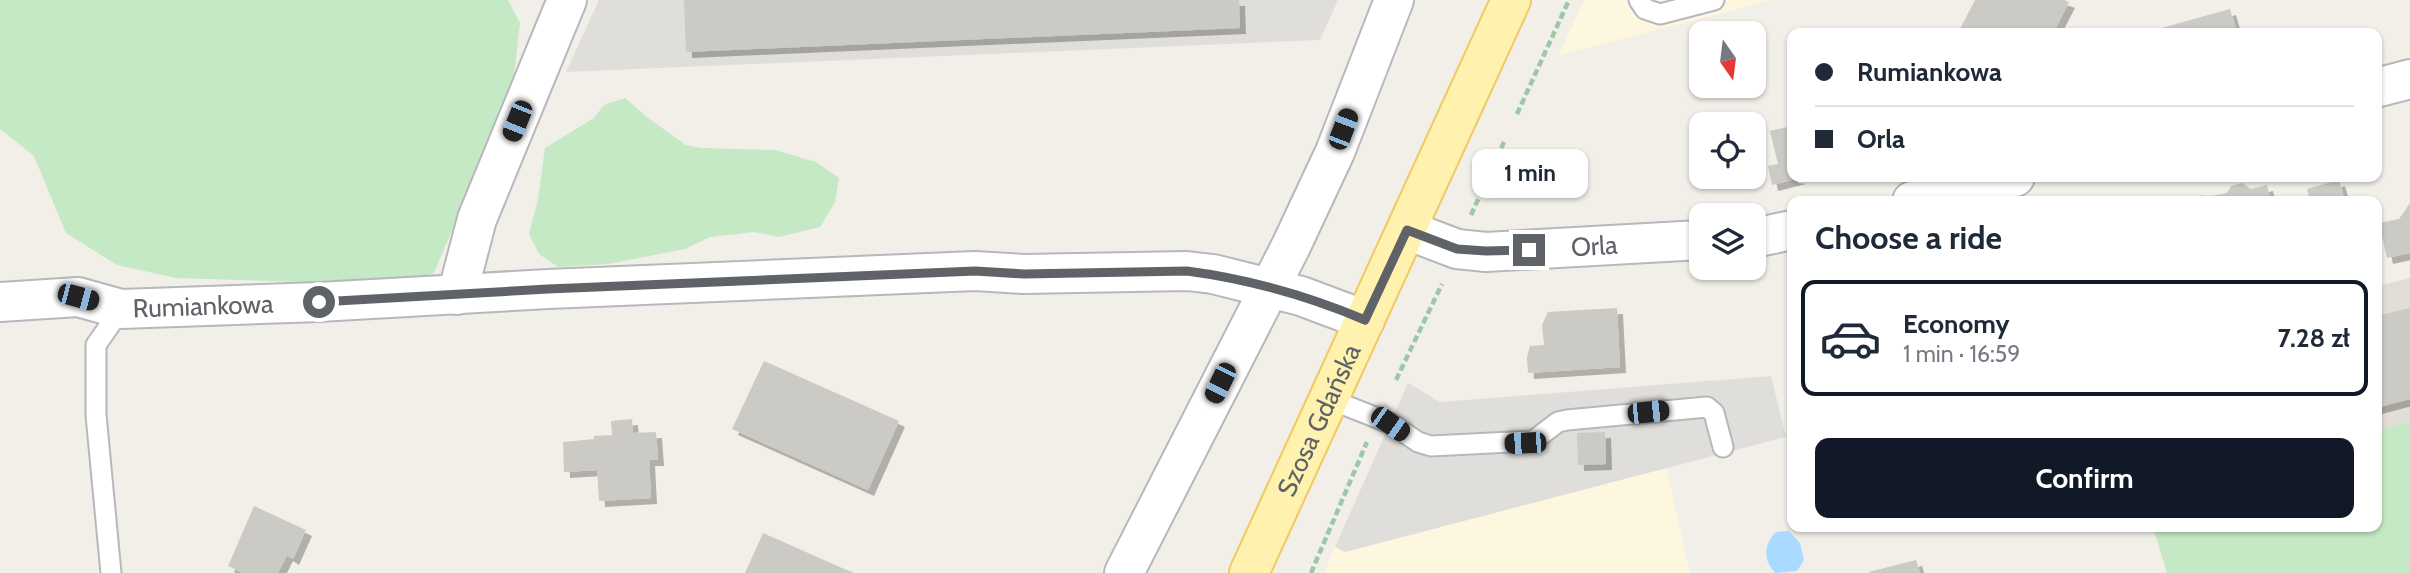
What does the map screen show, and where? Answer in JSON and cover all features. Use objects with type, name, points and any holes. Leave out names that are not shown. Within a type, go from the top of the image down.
[{"type":"main road","name":"Szosa Gdańska","points":[[1249,573],[1511,0]]},
{"type":"street","points":[[457,295],[477,219],[567,0]]},
{"type":"street","points":[[1124,573],[1291,246],[1335,152],[1394,0]]},
{"type":"street","points":[[2382,86],[2410,79]]},
{"type":"street","points":[[1933,196],[1994,182]]},
{"type":"street","name":"Orla","points":[[1407,230],[1457,249],[1486,251],[1689,241]]},
{"type":"street","points":[[1766,235],[1787,231]]},
{"type":"street","name":"Rumiankowa","points":[[0,302],[78,297],[121,309],[975,271],[1024,274],[1187,271],[1213,274],[1269,288],[1333,306],[1365,320]]},
{"type":"lane","points":[[1639,0],[1645,9],[1660,14],[1714,0]]},
{"type":"lane","points":[[111,573],[96,415],[96,345],[121,309]]},
{"type":"lane","points":[[1328,399],[1390,424],[1418,442],[1431,446],[1525,443],[1540,438],[1552,426],[1567,420],[1707,407],[1714,413],[1723,447]]},
{"type":"path","points":[[1517,114],[1569,0]]},
{"type":"path","points":[[1470,217],[1504,142]]},
{"type":"path","points":[[1396,380],[1444,280]]},
{"type":"path","points":[[1311,573],[1371,435]]},
{"type":"shaded area","points":[[599,0],[1338,0],[1320,40],[566,72]]},
{"type":"shaded area","points":[[1584,0],[1772,0],[1689,21],[1559,55]]},
{"type":"shaded area","points":[[2410,278],[2410,421],[2382,429],[2382,285]]},
{"type":"shaded area","points":[[1771,376],[1786,437],[1345,552],[1335,547],[1408,383],[1440,402]]},
{"type":"shaded area","points":[[1666,468],[1690,573],[1324,573],[1335,547],[1345,552]]},
{"type":"green space","points":[[0,0],[508,0],[520,23],[510,110],[464,202],[434,273],[401,285],[176,278],[117,265],[66,233],[34,156],[0,129]]},
{"type":"green space","points":[[625,98],[686,145],[701,148],[775,150],[816,162],[839,178],[835,202],[820,227],[779,237],[754,232],[710,237],[685,249],[608,264],[558,267],[539,254],[529,234],[538,199],[545,148],[594,118],[604,105]]},
{"type":"green space","points":[[2410,421],[2410,573],[2167,573],[2155,532],[2382,532],[2382,429]]},
{"type":"water","points":[[1776,532],[1790,532],[1800,543],[1804,560],[1797,571],[1776,573],[1768,563],[1767,547]]},
{"type":"building","points":[[684,0],[1239,0],[1240,28],[686,52]]},
{"type":"building","points":[[1975,0],[2069,2],[2056,28],[1961,28]]},
{"type":"building","points":[[2230,9],[2236,28],[2161,28]]},
{"type":"building","points":[[1787,127],[1787,181],[1772,185],[1768,166],[1778,164],[1770,131]]},
{"type":"building","points":[[2340,182],[2344,196],[2309,196],[2307,189]]},
{"type":"building","points":[[2242,183],[2251,189],[2267,185],[2270,196],[2211,196],[2227,193],[2231,186]]},
{"type":"building","points":[[2410,203],[2410,253],[2387,258],[2382,222],[2399,219]]},
{"type":"building","points":[[1617,308],[1620,367],[1528,373],[1527,357],[1530,346],[1544,345],[1542,325],[1548,312]]},
{"type":"building","points":[[2410,308],[2410,399],[2382,406],[2382,315]]},
{"type":"building","points":[[764,361],[899,421],[868,490],[732,429]]},
{"type":"building","points":[[632,419],[633,433],[656,432],[658,460],[649,460],[651,498],[599,501],[597,470],[564,472],[563,442],[612,435],[611,421]]},
{"type":"building","points":[[1605,432],[1606,464],[1578,465],[1577,433]]},
{"type":"building","points":[[254,506],[306,530],[293,559],[287,555],[278,573],[243,573],[228,566]]},
{"type":"building","points":[[763,533],[842,568],[854,573],[745,573]]},
{"type":"building","points":[[1916,560],[1920,573],[1869,572]]},
{"type":"route","points":[[319,302],[548,289],[975,271],[1024,274],[1187,271],[1238,279],[1301,296],[1365,320],[1407,230],[1457,249],[1529,250]]}]
